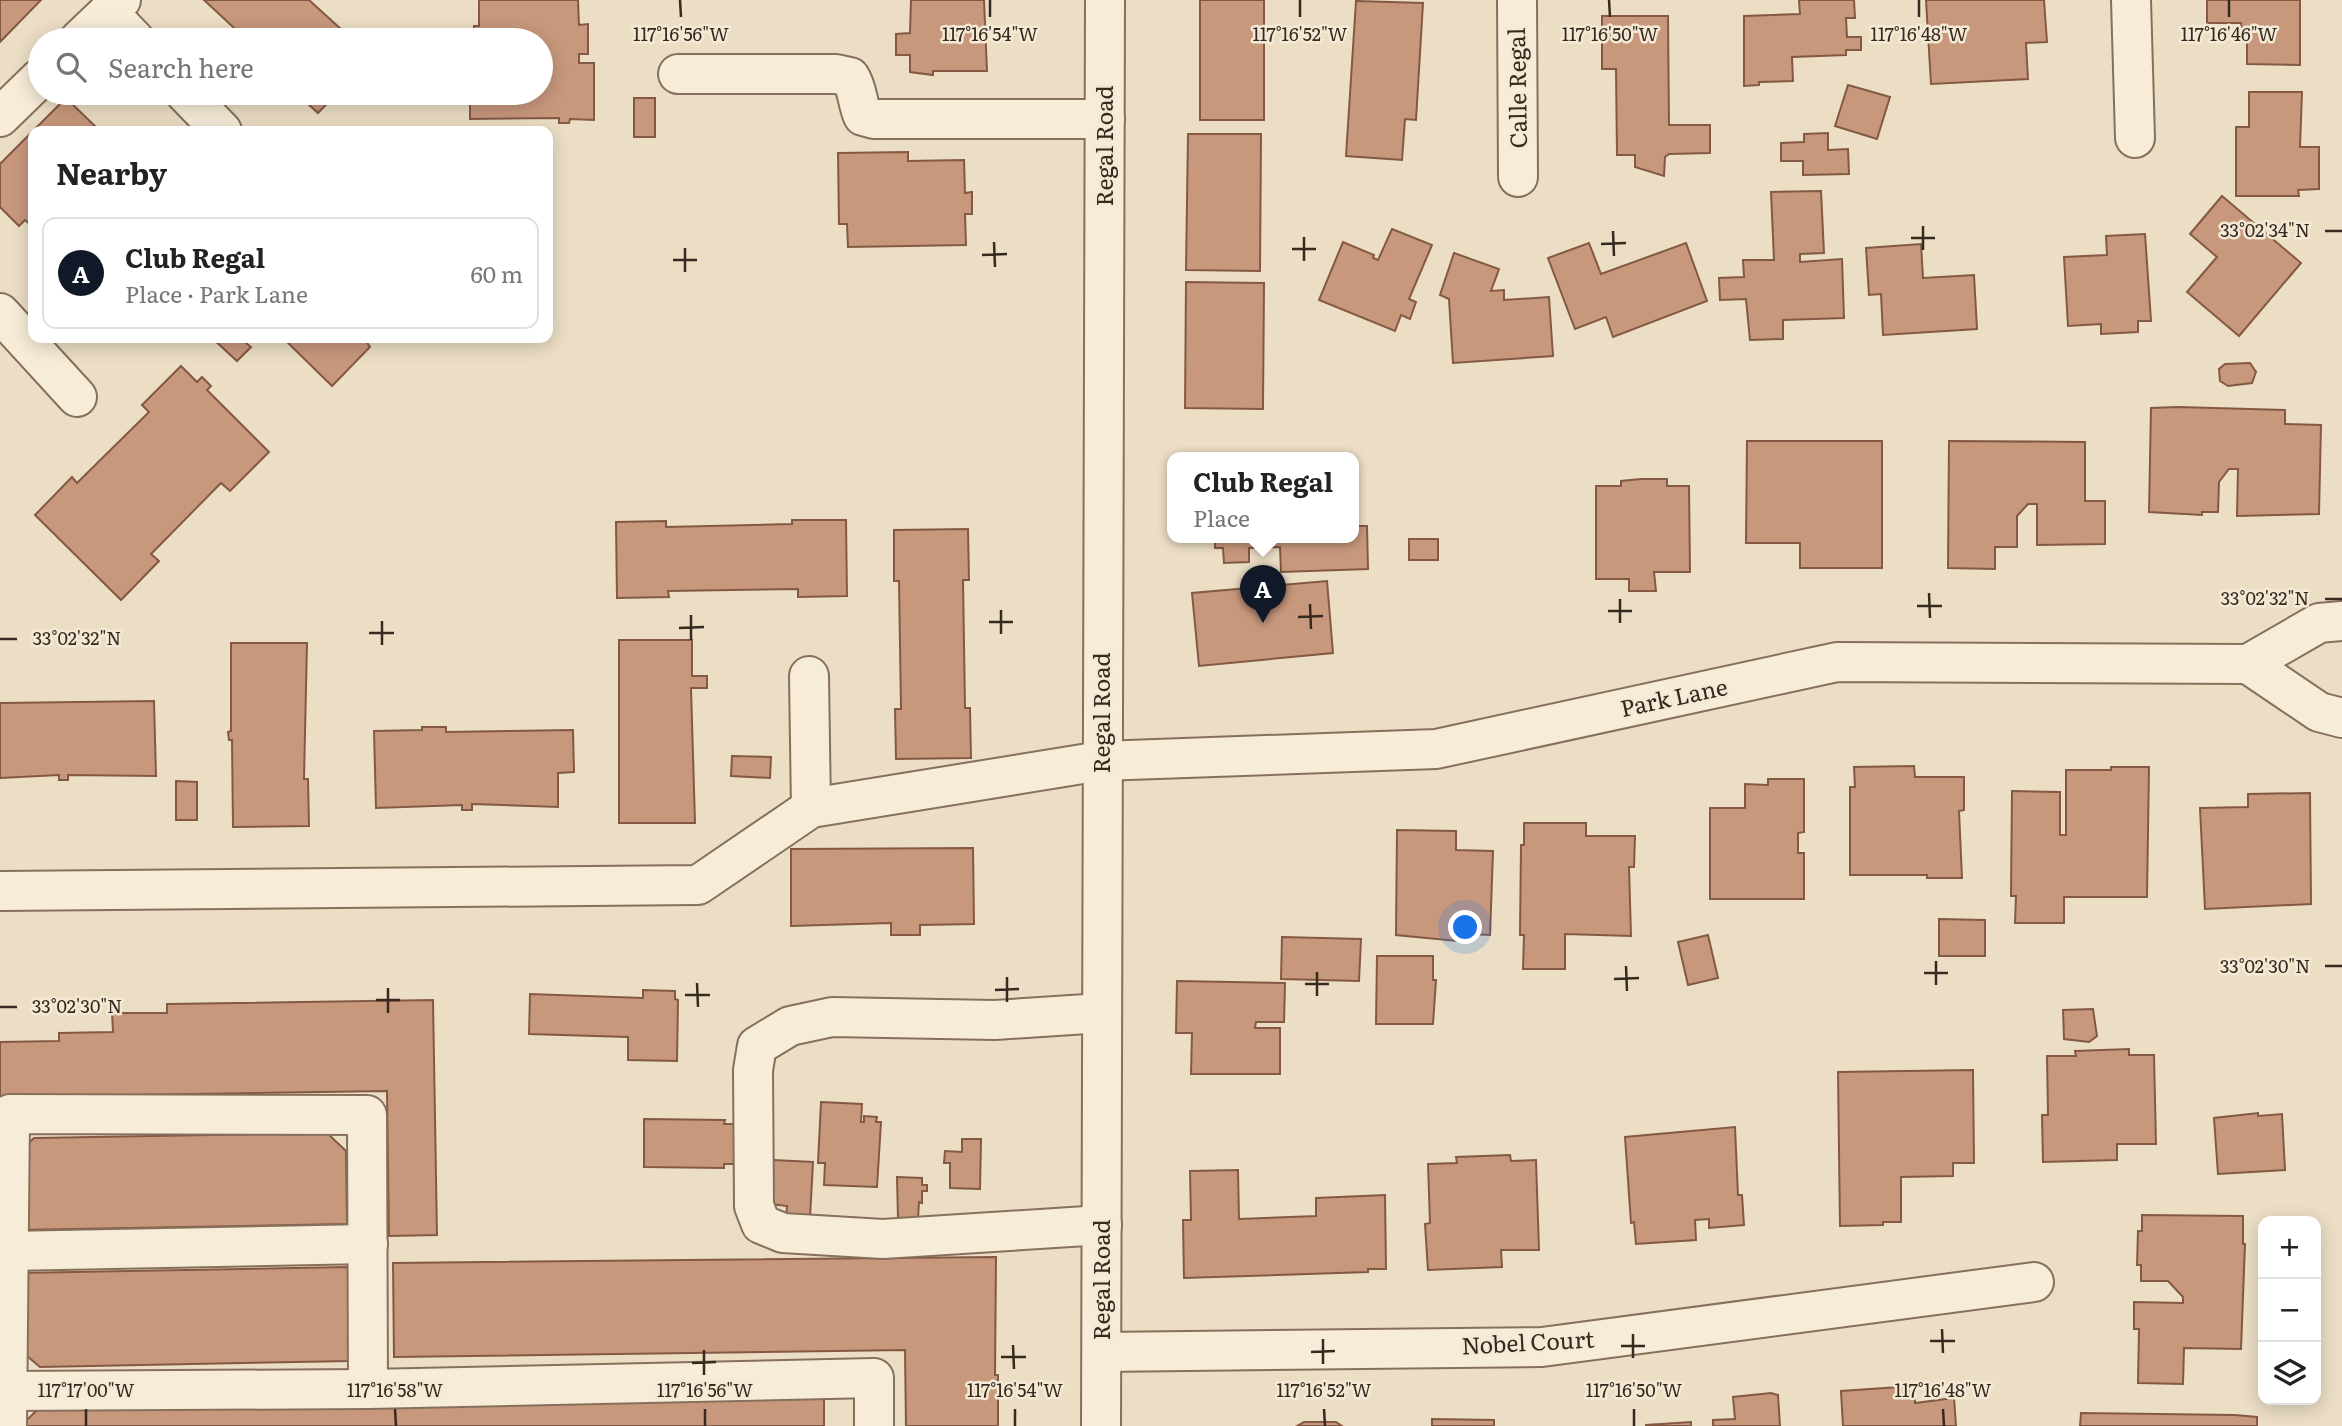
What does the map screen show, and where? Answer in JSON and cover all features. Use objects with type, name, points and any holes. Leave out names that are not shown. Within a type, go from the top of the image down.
[{"type":"street","name":"Regal Road","points":[[1101,1426],[1105,0]]},
{"type":"street","name":"Calle Regal","points":[[1517,0],[1518,177]]},
{"type":"street","points":[[2131,0],[2135,138]]},
{"type":"street","points":[[91,28],[114,6],[128,28]]},
{"type":"street","points":[[678,74],[836,74],[850,78],[856,86],[857,103],[863,116],[874,119],[1105,119]]},
{"type":"street","points":[[0,117],[28,90]]},
{"type":"street","points":[[197,105],[217,126]]},
{"type":"street","points":[[0,313],[76,397]]},
{"type":"street","points":[[2342,621],[2319,623],[2248,664],[2319,712],[2342,718]]},
{"type":"street","name":"Park Lane","points":[[811,808],[1101,761],[1437,750],[1837,662],[2248,664]]},
{"type":"street","points":[[0,891],[698,886],[811,808],[809,676]]},
{"type":"street","points":[[1102,1013],[995,1020],[832,1017],[790,1026],[757,1046],[753,1070],[754,1206],[761,1224],[783,1233],[883,1239],[1102,1224]]},
{"type":"street","points":[[368,1389],[367,1115],[10,1114],[7,1409],[368,1389],[874,1378],[874,1426]]},
{"type":"street","points":[[8,1251],[368,1244]]},
{"type":"street","name":"Nobel Court","points":[[1102,1352],[1542,1347],[2034,1282]]},
{"type":"building","points":[[0,0],[41,0],[0,42]]},
{"type":"building","points":[[204,0],[309,0],[340,28],[234,28]]},
{"type":"building","points":[[479,0],[578,0],[579,25],[588,24],[588,54],[579,54],[579,63],[594,63],[594,120],[570,119],[569,123],[559,123],[559,118],[470,119],[470,105],[553,105],[553,28],[474,28],[479,26]]},
{"type":"building","points":[[911,0],[984,0],[987,71],[933,71],[933,75],[910,72],[910,55],[896,55],[896,34],[910,33]]},
{"type":"building","points":[[1200,0],[1264,0],[1264,120],[1200,120]]},
{"type":"building","points":[[1799,0],[1854,0],[1855,18],[1846,18],[1847,37],[1861,37],[1861,50],[1846,50],[1846,55],[1792,57],[1793,81],[1759,82],[1759,85],[1744,86],[1744,16],[1800,14]]},
{"type":"building","points":[[1926,0],[2044,0],[2047,42],[2026,43],[2028,79],[1931,84]]},
{"type":"building","points":[[2207,0],[2300,0],[2300,65],[2247,64],[2247,33],[2242,33],[2241,23],[2207,23]]},
{"type":"building","points":[[1356,1],[1423,3],[1416,120],[1405,119],[1402,160],[1346,156]]},
{"type":"building","points":[[1602,16],[1668,16],[1669,125],[1710,125],[1710,153],[1669,154],[1665,157],[1664,176],[1635,167],[1635,155],[1617,155],[1616,69],[1602,69]]},
{"type":"building","points":[[1848,85],[1890,97],[1877,139],[1835,126]]},
{"type":"building","points":[[2249,92],[2302,92],[2300,147],[2319,147],[2319,189],[2298,190],[2299,196],[2236,196],[2236,127],[2249,127]]},
{"type":"building","points":[[634,98],[655,98],[655,137],[634,137]]},
{"type":"building","points":[[59,105],[73,105],[95,126],[38,126]]},
{"type":"building","points":[[309,105],[326,105],[318,113]]},
{"type":"building","points":[[1828,133],[1828,150],[1848,149],[1849,174],[1803,175],[1803,161],[1781,161],[1781,143],[1804,142],[1804,134]]},
{"type":"building","points":[[1188,134],[1261,134],[1260,271],[1186,270]]},
{"type":"building","points":[[28,136],[28,223],[25,220],[19,226],[0,207],[0,164]]},
{"type":"building","points":[[908,152],[908,161],[964,160],[965,193],[972,192],[972,214],[965,214],[966,245],[848,247],[847,224],[839,224],[838,153]]},
{"type":"building","points":[[1821,191],[1824,253],[1800,254],[1800,262],[1842,259],[1844,318],[1783,320],[1783,339],[1750,340],[1746,299],[1720,300],[1719,278],[1744,277],[1743,260],[1774,260],[1771,192]]},
{"type":"building","points":[[2222,196],[2301,263],[2239,336],[2187,292],[2217,257],[2190,234]]},
{"type":"building","points":[[1392,229],[1432,245],[1409,299],[1416,302],[1410,319],[1401,315],[1395,331],[1319,300],[1343,242],[1374,255],[1373,258],[1378,260]]},
{"type":"building","points":[[2145,234],[2151,321],[2138,321],[2138,332],[2101,334],[2101,324],[2068,326],[2064,257],[2107,255],[2106,236]]},
{"type":"building","points":[[1589,243],[1601,274],[1686,243],[1707,301],[1613,337],[1606,317],[1575,329],[1548,258]]},
{"type":"building","points":[[1921,244],[1923,278],[1974,275],[1977,329],[1883,335],[1881,294],[1869,295],[1866,248]]},
{"type":"building","points":[[1454,253],[1499,269],[1491,291],[1504,290],[1504,300],[1549,297],[1553,356],[1453,363],[1449,299],[1440,295]]},
{"type":"building","points":[[1186,282],[1264,283],[1263,409],[1185,408]]},
{"type":"building","points":[[217,343],[246,343],[251,347],[237,361]]},
{"type":"building","points":[[288,343],[367,343],[370,347],[332,386]]},
{"type":"building","points":[[2250,363],[2256,372],[2252,383],[2228,386],[2220,381],[2219,369],[2225,364]]},
{"type":"building","points":[[181,366],[197,382],[202,377],[211,386],[207,390],[269,452],[230,491],[221,483],[151,554],[159,561],[121,600],[35,515],[72,477],[77,483],[149,412],[142,405]]},
{"type":"building","points":[[2151,408],[2285,410],[2285,424],[2321,425],[2319,514],[2237,516],[2238,469],[2229,469],[2219,482],[2218,512],[2202,512],[2202,515],[2149,512]]},
{"type":"building","points":[[1747,441],[1882,441],[1882,568],[1800,568],[1800,543],[1746,543]]},
{"type":"building","points":[[1949,441],[2085,442],[2085,501],[2105,501],[2105,544],[2037,545],[2037,504],[2028,504],[2017,516],[2017,547],[1995,547],[1995,569],[1948,568]]},
{"type":"building","points":[[1667,479],[1667,486],[1689,486],[1690,572],[1654,572],[1656,591],[1629,591],[1629,579],[1596,579],[1596,486],[1621,486],[1621,481]]},
{"type":"building","points":[[792,520],[846,520],[847,596],[798,597],[798,589],[668,591],[669,597],[617,598],[616,522],[666,521],[666,527],[792,524]]},
{"type":"building","points":[[1359,526],[1367,526],[1368,569],[1281,572],[1280,547],[1249,548],[1249,562],[1224,563],[1223,548],[1215,548],[1215,543],[1359,543]]},
{"type":"building","points":[[968,529],[969,580],[963,580],[965,708],[970,708],[971,758],[896,759],[895,709],[901,709],[899,581],[894,581],[894,530]]},
{"type":"building","points":[[1409,539],[1438,539],[1438,560],[1409,560]]},
{"type":"building","points":[[1327,581],[1333,653],[1199,666],[1192,593]]},
{"type":"building","points":[[619,640],[692,640],[692,676],[707,676],[707,688],[691,688],[695,823],[619,823]]},
{"type":"building","points":[[231,643],[307,643],[304,779],[308,779],[309,826],[233,827],[232,740],[229,740],[228,732],[231,731]]},
{"type":"building","points":[[154,701],[156,776],[68,775],[68,780],[59,780],[59,775],[0,778],[0,703]]},
{"type":"building","points":[[422,727],[446,727],[446,732],[573,730],[574,772],[558,773],[558,807],[472,804],[472,810],[462,810],[462,805],[376,808],[374,731],[422,730]]},
{"type":"building","points":[[732,756],[771,757],[770,778],[731,776]]},
{"type":"building","points":[[1914,766],[1915,777],[1964,777],[1964,810],[1959,811],[1962,878],[1850,875],[1850,787],[1855,787],[1854,767]]},
{"type":"building","points":[[2111,767],[2149,767],[2147,897],[2064,897],[2064,923],[2015,923],[2016,896],[2011,896],[2012,791],[2060,792],[2060,835],[2066,835],[2066,770],[2111,770]]},
{"type":"building","points":[[1768,779],[1804,779],[1804,832],[1798,833],[1798,853],[1804,853],[1804,899],[1710,899],[1710,808],[1745,808],[1745,784],[1768,785]]},
{"type":"building","points":[[176,781],[197,782],[197,820],[176,820]]},
{"type":"building","points":[[2310,793],[2311,904],[2205,909],[2200,808],[2248,807],[2248,794]]},
{"type":"building","points":[[1524,823],[1586,823],[1586,836],[1635,836],[1634,867],[1629,867],[1631,936],[1565,934],[1565,969],[1523,969],[1524,935],[1520,935],[1521,845],[1524,845]]},
{"type":"building","points":[[1397,830],[1456,831],[1456,850],[1493,851],[1490,935],[1467,934],[1467,942],[1396,935]]},
{"type":"building","points":[[973,848],[974,924],[920,925],[920,935],[891,935],[891,923],[791,926],[791,849]]},
{"type":"building","points":[[1939,919],[1985,920],[1985,956],[1939,956]]},
{"type":"building","points":[[1708,935],[1718,978],[1688,985],[1678,942]]},
{"type":"building","points":[[1282,937],[1361,939],[1359,981],[1281,979]]},
{"type":"building","points":[[1377,956],[1433,956],[1433,980],[1436,980],[1433,1024],[1376,1024]]},
{"type":"building","points":[[1177,981],[1285,983],[1284,1022],[1256,1022],[1255,1028],[1280,1028],[1280,1074],[1191,1074],[1192,1033],[1176,1033]]},
{"type":"building","points":[[643,990],[675,991],[675,999],[678,1000],[677,1061],[628,1060],[628,1037],[529,1034],[530,994],[643,998]]},
{"type":"building","points":[[433,1000],[437,1235],[389,1236],[387,1091],[0,1097],[0,1042],[59,1041],[59,1033],[113,1032],[112,1013],[167,1013],[167,1004]]},
{"type":"building","points":[[2093,1009],[2097,1036],[2089,1042],[2064,1039],[2063,1010]]},
{"type":"building","points":[[2129,1049],[2129,1055],[2154,1055],[2156,1144],[2117,1144],[2117,1160],[2043,1162],[2042,1115],[2048,1115],[2047,1056],[2076,1056],[2075,1051]]},
{"type":"building","points":[[1973,1070],[1974,1163],[1953,1163],[1953,1176],[1901,1177],[1901,1222],[1840,1226],[1838,1072]]},
{"type":"building","points":[[821,1102],[862,1104],[861,1122],[864,1122],[864,1116],[877,1117],[876,1122],[881,1122],[877,1187],[824,1185],[825,1163],[818,1163]]},
{"type":"building","points":[[2258,1113],[2258,1116],[2282,1114],[2285,1170],[2218,1174],[2214,1118]]},
{"type":"building","points":[[644,1119],[725,1120],[724,1124],[743,1124],[743,1164],[724,1164],[724,1168],[644,1167]]},
{"type":"building","points":[[1735,1127],[1738,1195],[1742,1195],[1744,1225],[1709,1228],[1709,1219],[1695,1220],[1696,1240],[1636,1244],[1634,1222],[1631,1223],[1625,1137]]},
{"type":"building","points":[[327,1133],[346,1151],[347,1224],[18,1230],[17,1154],[34,1138]]},
{"type":"building","points":[[962,1139],[981,1139],[980,1189],[950,1188],[950,1163],[944,1163],[945,1151],[962,1152]]},
{"type":"building","points":[[1510,1155],[1511,1161],[1536,1160],[1539,1250],[1501,1250],[1502,1267],[1428,1270],[1425,1224],[1430,1223],[1428,1164],[1457,1163],[1456,1157]]},
{"type":"building","points":[[773,1160],[813,1162],[810,1218],[786,1217],[787,1206],[771,1204]]},
{"type":"building","points":[[1238,1170],[1239,1219],[1316,1216],[1316,1198],[1385,1195],[1386,1269],[1368,1269],[1368,1272],[1184,1278],[1183,1220],[1191,1220],[1190,1171]]},
{"type":"building","points":[[897,1177],[922,1178],[922,1185],[927,1185],[927,1191],[922,1191],[922,1203],[919,1202],[918,1219],[898,1219]]},
{"type":"building","points":[[2142,1215],[2243,1216],[2245,1244],[2241,1349],[2184,1348],[2183,1384],[2138,1383],[2139,1329],[2134,1329],[2134,1302],[2183,1303],[2183,1297],[2168,1281],[2141,1281],[2141,1265],[2137,1265],[2138,1231],[2142,1231]]},
{"type":"building","points":[[996,1257],[995,1375],[998,1375],[998,1426],[906,1426],[905,1350],[394,1357],[393,1263]]},
{"type":"building","points":[[348,1267],[350,1361],[40,1367],[20,1350],[19,1273]]},
{"type":"building","points":[[1914,1386],[1915,1403],[1954,1398],[1956,1426],[1843,1426],[1841,1391]]},
{"type":"building","points":[[1771,1393],[1778,1395],[1780,1426],[1713,1426],[1713,1420],[1735,1419],[1733,1397]]},
{"type":"building","points":[[824,1398],[824,1426],[21,1426],[38,1409]]},
{"type":"building","points":[[2081,1413],[2235,1415],[2257,1417],[2257,1426],[2080,1426]]},
{"type":"building","points":[[1432,1419],[1494,1420],[1494,1426],[1432,1426]]},
{"type":"building","points":[[1304,1422],[1336,1422],[1342,1426],[1297,1426]]},
{"type":"building","points":[[1691,1422],[1691,1426],[1646,1426],[1646,1425]]},
{"type":"place","name":"Club Regal","points":[[1263,623]]}]
